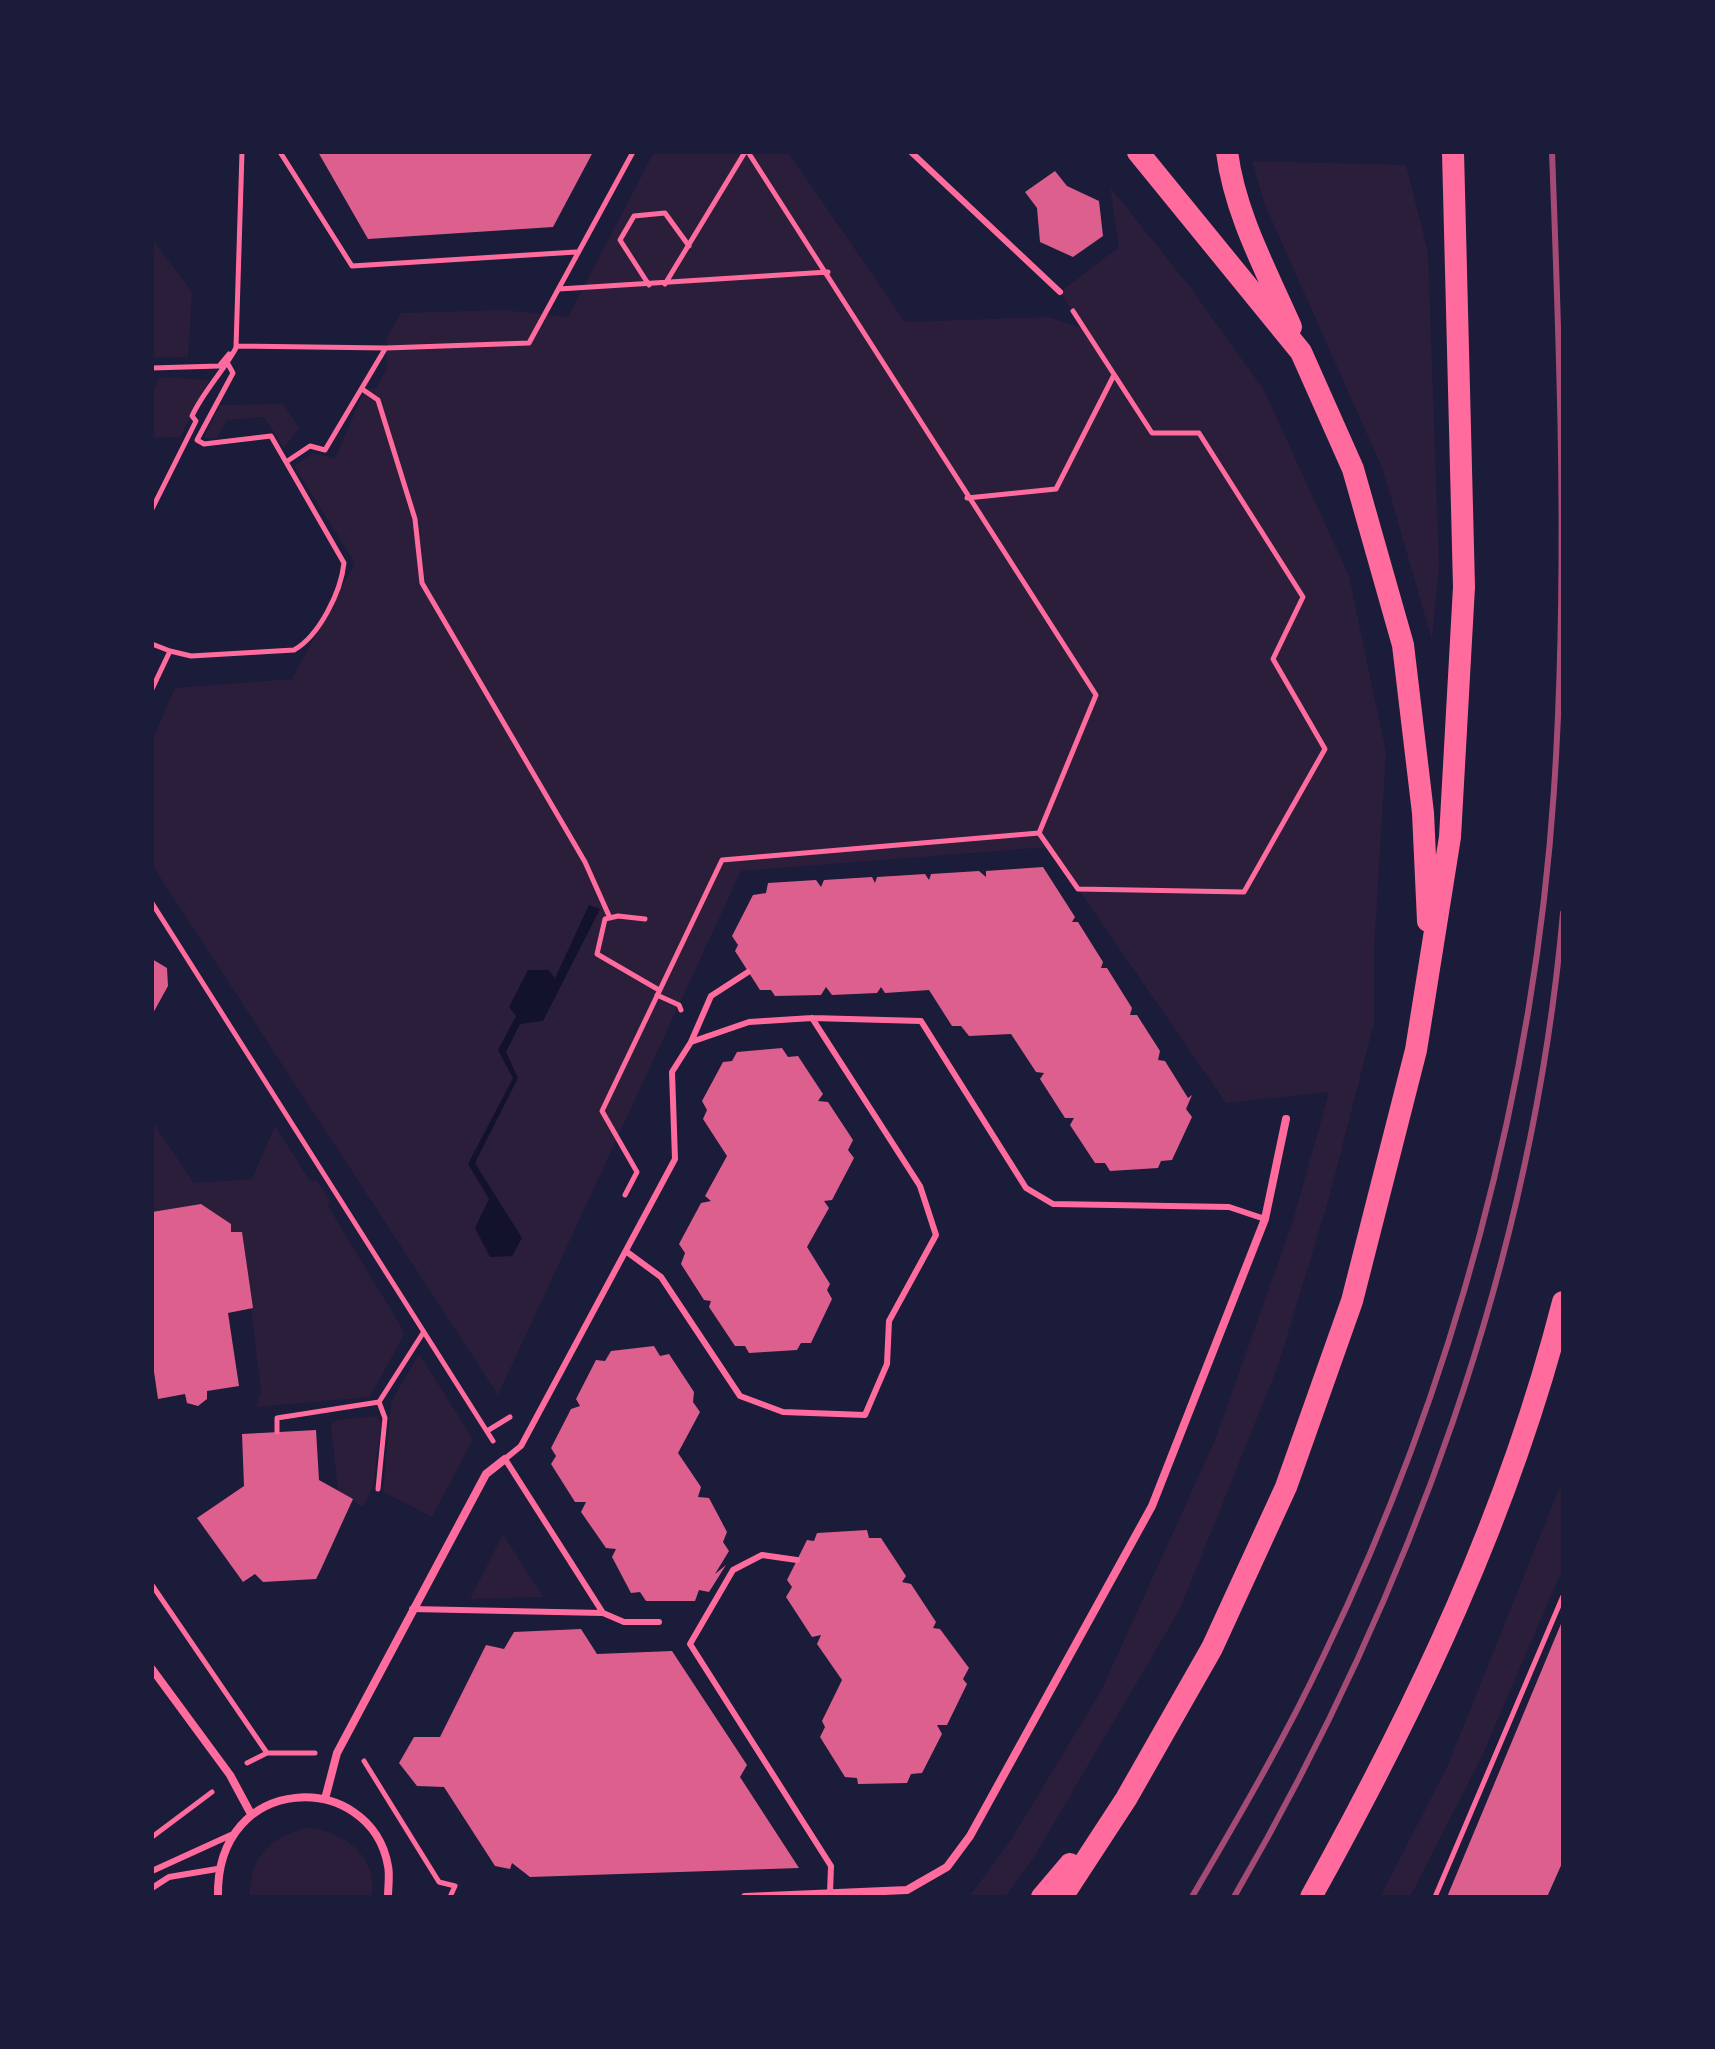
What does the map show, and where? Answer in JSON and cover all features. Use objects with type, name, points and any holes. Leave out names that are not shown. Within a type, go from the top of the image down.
[{"type":"highway","points":[[1138,152],[1301,352]]},
{"type":"highway","points":[[1227,152],[1231,183],[1243,218],[1353,469],[1403,645],[1423,813],[1431,973]]},
{"type":"highway","points":[[1062,1897],[1126,1799],[1212,1648],[1286,1487],[1352,1301],[1416,1050],[1431,973],[1450,837],[1464,587],[1453,152]]},
{"type":"highway","points":[[1311,1897],[1387,1759],[1463,1598],[1539,1399],[1563,1302]]},
{"type":"highway","points":[[1042,1897],[1126,1799]]},
{"type":"street","points":[[745,1897],[907,1890],[947,1867],[970,1836],[1152,1506],[1265,1219],[1286,1119]]},
{"type":"street","points":[[325,1799],[337,1753],[412,1609],[486,1474],[505,1459]]},
{"type":"street","points":[[152,1669],[230,1775],[251,1814]]},
{"type":"street","points":[[218,1897],[217,1869],[231,1835],[251,1814],[277,1800],[300,1797],[325,1799],[346,1808],[372,1830],[388,1865],[388,1897]]},
{"type":"lane","points":[[911,152],[1060,292]]},
{"type":"lane","points":[[603,1613],[505,1459],[521,1446],[675,1159],[672,1072],[691,1042],[711,996],[748,972]]},
{"type":"lane","points":[[691,1042],[749,1022],[812,1018],[921,1021],[1026,1188],[1053,1204],[1229,1207],[1265,1219]]},
{"type":"lane","points":[[627,1252],[661,1277],[740,1396],[783,1412],[865,1415],[887,1364],[889,1321],[936,1235],[920,1186],[812,1018]]},
{"type":"lane","points":[[797,1560],[762,1555],[733,1570],[690,1644],[831,1866],[830,1893]]},
{"type":"lane","points":[[412,1609],[603,1613],[624,1622],[659,1622]]},
{"type":"lane","points":[[152,1871],[231,1835]]},
{"type":"lane","points":[[152,1888],[169,1877],[217,1869]]},
{"type":"path","points":[[152,509],[196,421],[192,416],[203,392],[228,364],[237,346],[242,152]]},
{"type":"path","points":[[280,152],[352,266],[577,252]]},
{"type":"path","points":[[152,368],[219,366],[237,346],[386,348],[529,343],[633,152]]},
{"type":"path","points":[[665,284],[747,152],[828,272],[967,498],[1096,695],[1039,833]]},
{"type":"path","points":[[649,285],[620,240],[634,216],[665,213],[689,246]]},
{"type":"path","points":[[558,289],[828,272]]},
{"type":"path","points":[[1039,833],[1078,889],[1244,892],[1325,749],[1273,659],[1303,597],[1199,433],[1152,433],[1060,292]]},
{"type":"path","points":[[286,462],[310,446],[325,450],[386,348]]},
{"type":"path","points":[[152,644],[191,656],[294,650],[306,643],[335,595],[344,563],[271,436],[204,444],[197,440],[233,373],[228,364]]},
{"type":"path","points":[[967,498],[1056,489],[1114,375]]},
{"type":"path","points":[[362,389],[378,400],[415,519],[422,583],[585,862],[610,918]]},
{"type":"path","points":[[152,689],[170,651]]},
{"type":"path","points":[[623,1199],[637,1172],[602,1111],[722,860],[1039,833]]},
{"type":"path","points":[[152,903],[505,1459]]},
{"type":"path","points":[[645,919],[618,916],[605,919],[597,954],[659,990]]},
{"type":"path","points":[[277,1432],[277,1418],[379,1402],[423,1333]]},
{"type":"path","points":[[378,1489],[385,1418],[379,1402]]},
{"type":"path","points":[[487,1431],[511,1416]]},
{"type":"path","points":[[152,1585],[241,1709],[267,1753]]},
{"type":"path","points":[[1435,1897],[1563,1596]]},
{"type":"path","points":[[152,1837],[230,1775],[267,1753],[367,1753],[363,1764],[439,1882],[455,1886],[450,1897]]},
{"type":"shaded area","points":[[654,152],[788,152],[905,322],[1048,317],[1084,329],[1060,292],[1119,247],[1110,187],[1190,287],[1264,390],[1349,576],[1386,752],[1374,950],[1374,1023],[1329,1198],[1278,1366],[1180,1609],[1034,1857],[1005,1897],[969,1897],[1009,1843],[1102,1689],[1215,1440],[1293,1221],[1329,1092],[1226,1103],[1049,847],[741,871],[498,1395],[152,865],[152,741],[175,688],[292,679],[355,563],[294,466],[313,453],[335,459],[365,389],[376,388],[387,368],[387,337],[401,313],[504,310],[568,317]]},
{"type":"shaded area","points":[[1252,161],[1406,165],[1428,252],[1439,564],[1432,640],[1383,470],[1265,205]]},
{"type":"shaded area","points":[[152,239],[192,292],[188,357],[152,358]]},
{"type":"shaded area","points":[[160,377],[209,380],[180,437],[152,438],[152,392]]},
{"type":"shaded area","points":[[283,404],[299,428],[284,448],[264,417],[227,420],[217,438],[204,438],[220,405]]},
{"type":"shaded area","points":[[589,905],[600,909],[543,1021],[520,1024],[506,1052],[518,1078],[475,1163],[522,1238],[512,1256],[490,1257],[475,1228],[489,1199],[468,1164],[513,1078],[498,1050],[516,1016],[509,1007],[528,970],[548,970],[555,978]]},
{"type":"shaded area","points":[[152,1121],[194,1183],[252,1179],[275,1126],[310,1181],[316,1180],[330,1200],[328,1206],[405,1333],[370,1397],[256,1407],[261,1392],[242,1232],[231,1232],[231,1224],[201,1205],[152,1212]]},
{"type":"shaded area","points":[[419,1354],[473,1439],[432,1517],[383,1492],[391,1402]]},
{"type":"shaded area","points":[[377,1416],[381,1422],[373,1486],[363,1507],[338,1491],[331,1425],[337,1420]]},
{"type":"shaded area","points":[[1563,1479],[1563,1568],[1484,1752],[1410,1897],[1380,1897],[1447,1767]]},
{"type":"shaded area","points":[[503,1534],[543,1597],[470,1599]]},
{"type":"shaded area","points":[[307,1828],[333,1834],[356,1848],[370,1869],[372,1897],[250,1897],[253,1871],[264,1851],[282,1837]]},
{"type":"building","points":[[318,152],[593,152],[553,227],[368,239]]},
{"type":"building","points":[[1055,171],[1067,186],[1099,201],[1103,236],[1073,257],[1040,242],[1037,208],[1025,192]]},
{"type":"building","points":[[1043,867],[1075,917],[1072,922],[1078,922],[1103,962],[1101,968],[1107,968],[1132,1008],[1130,1015],[1137,1015],[1160,1051],[1158,1060],[1165,1061],[1188,1098],[1192,1095],[1186,1109],[1192,1117],[1172,1160],[1161,1161],[1158,1168],[1110,1171],[1105,1163],[1095,1163],[1070,1125],[1074,1118],[1065,1118],[1040,1079],[1044,1073],[1036,1072],[1011,1034],[969,1036],[961,1026],[952,1026],[929,990],[885,993],[881,987],[877,993],[832,995],[826,987],[821,995],[775,996],[771,990],[760,990],[735,951],[738,945],[732,936],[753,895],[766,893],[768,883],[816,880],[821,887],[824,880],[872,877],[875,883],[877,877],[925,874],[929,880],[931,874],[979,871],[986,877],[986,871]]},
{"type":"building","points":[[152,959],[167,968],[168,986],[152,1015]]},
{"type":"building","points":[[782,1048],[788,1057],[798,1056],[823,1094],[818,1101],[828,1102],[853,1140],[848,1150],[854,1158],[832,1200],[824,1201],[829,1208],[807,1247],[830,1284],[827,1290],[832,1299],[811,1343],[801,1343],[797,1350],[749,1353],[745,1346],[735,1346],[709,1307],[711,1301],[704,1300],[681,1264],[685,1253],[679,1244],[701,1203],[711,1201],[705,1196],[727,1156],[703,1119],[707,1110],[702,1101],[723,1062],[732,1061],[737,1052]]},
{"type":"building","points":[[201,1204],[231,1224],[231,1232],[242,1232],[253,1308],[228,1313],[239,1386],[207,1391],[207,1399],[198,1406],[187,1403],[185,1394],[158,1399],[152,1358],[152,1212]]},
{"type":"building","points":[[654,1346],[660,1356],[669,1354],[694,1392],[693,1402],[700,1412],[678,1453],[701,1487],[698,1497],[709,1498],[727,1532],[723,1542],[729,1551],[715,1574],[726,1565],[709,1592],[699,1590],[695,1601],[646,1601],[640,1592],[631,1593],[612,1557],[616,1549],[606,1548],[581,1512],[586,1502],[575,1502],[551,1464],[556,1456],[551,1448],[571,1409],[580,1406],[576,1399],[596,1360],[605,1361],[611,1351]]},
{"type":"building","points":[[316,1430],[319,1480],[353,1499],[321,1569],[316,1579],[263,1582],[255,1574],[243,1582],[197,1518],[244,1486],[242,1434]]},
{"type":"building","points":[[867,1530],[869,1538],[881,1538],[906,1576],[902,1582],[911,1584],[936,1622],[933,1628],[940,1629],[969,1668],[963,1679],[967,1684],[947,1725],[937,1725],[942,1734],[922,1773],[911,1774],[907,1783],[858,1784],[857,1778],[845,1777],[820,1737],[825,1727],[822,1721],[842,1680],[817,1644],[821,1635],[812,1637],[786,1597],[792,1587],[787,1580],[807,1540],[814,1541],[817,1533]]},
{"type":"building","points":[[1563,1619],[1563,1861],[1547,1897],[1447,1897]]},
{"type":"building","points":[[581,1629],[597,1654],[672,1651],[747,1765],[740,1777],[799,1868],[530,1877],[512,1863],[510,1869],[495,1866],[444,1787],[417,1786],[399,1763],[414,1737],[440,1737],[486,1645],[504,1649],[514,1632]]},
{"type":"railway","points":[[1192,1897],[1293,1718],[1369,1555],[1411,1450],[1448,1343],[1480,1235],[1506,1125],[1528,1014],[1544,902],[1558,710],[1562,551],[1552,152]]},
{"type":"railway","points":[[1234,1897],[1297,1782],[1355,1665],[1407,1545],[1452,1423],[1491,1298],[1523,1172],[1547,1043],[1563,913]]}]
